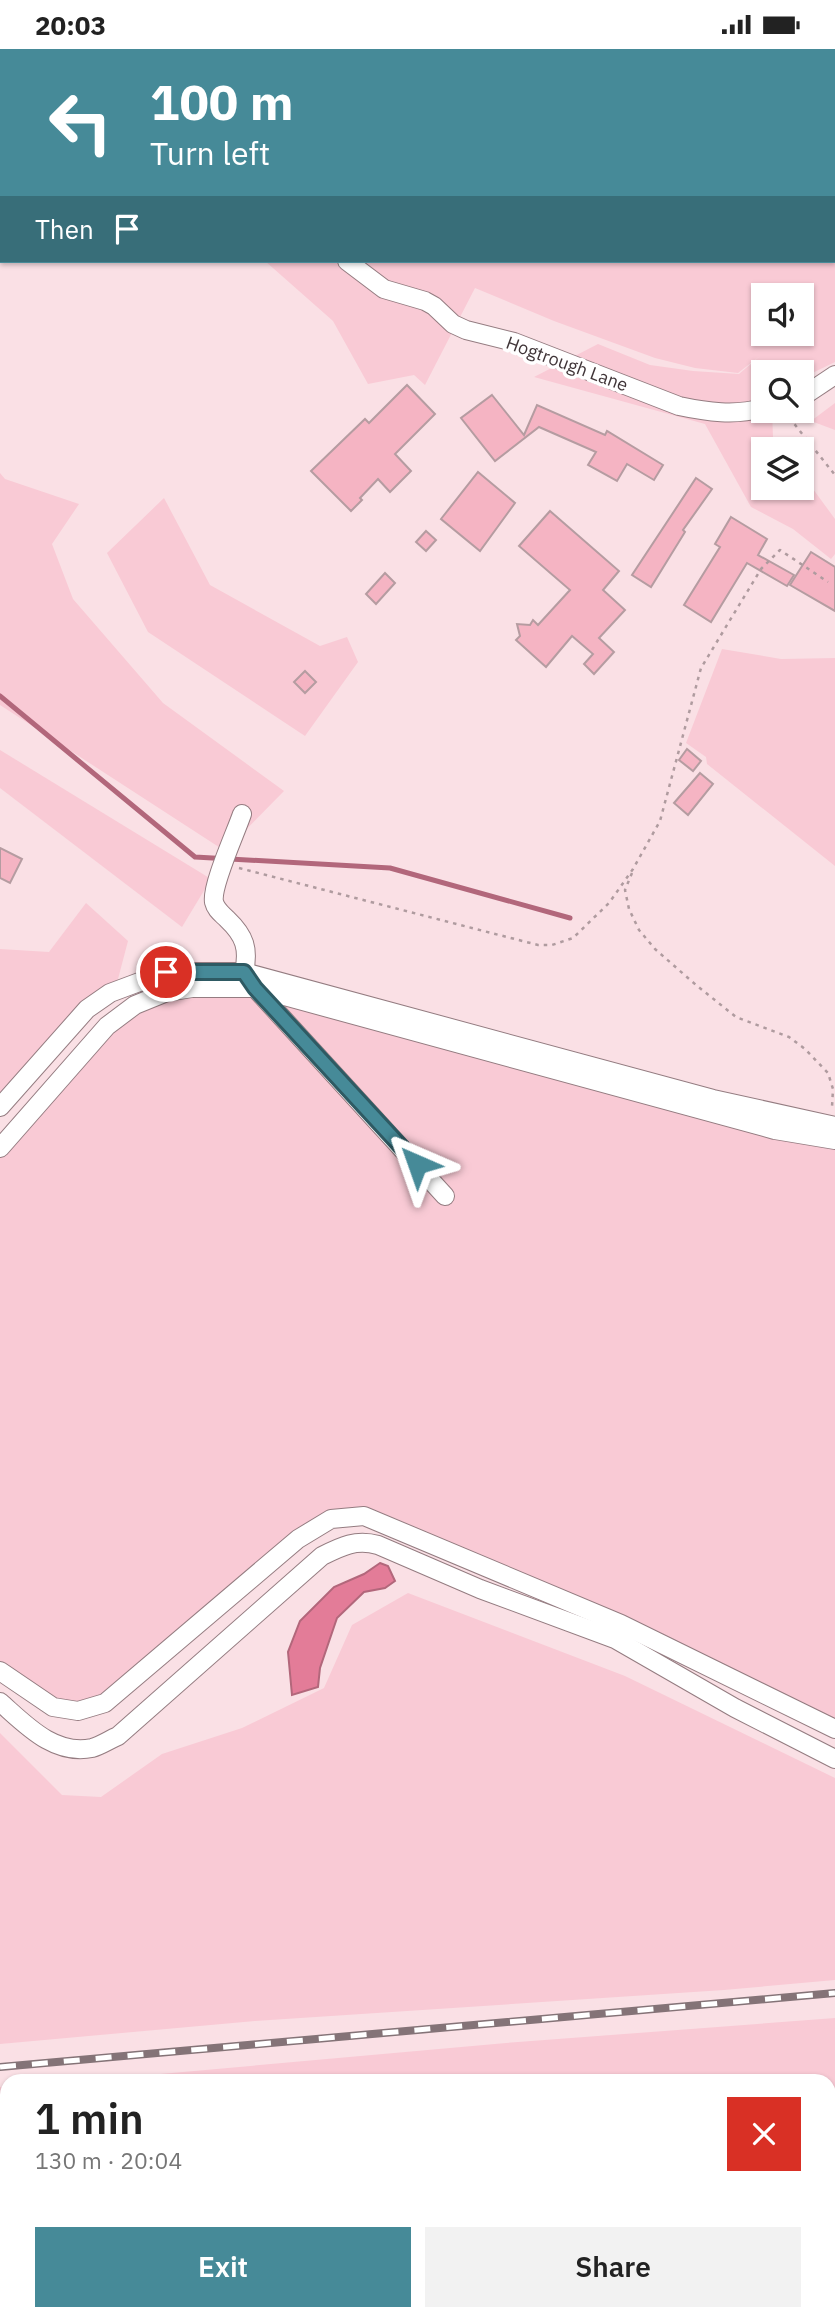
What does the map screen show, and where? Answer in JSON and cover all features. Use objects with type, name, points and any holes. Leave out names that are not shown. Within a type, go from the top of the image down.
[{"type":"street","name":"Hogtrough Lane","points":[[350,263],[384,289],[425,301],[453,324],[466,330],[514,342],[679,406],[705,412],[731,413],[751,410]]},
{"type":"street","points":[[814,389],[835,375]]},
{"type":"street","points":[[242,814],[223,864],[214,903],[245,944],[247,956],[244,972],[255,988],[445,1196]]},
{"type":"street","points":[[0,1107],[87,1009],[110,993],[166,972],[244,972],[834,1130]]},
{"type":"street","points":[[0,1148],[107,1026],[135,1005],[167,992],[192,988],[255,988],[775,1130],[834,1130]]},
{"type":"street","points":[[0,1671],[53,1707],[78,1711],[105,1703],[298,1539],[331,1519],[364,1516],[621,1623],[835,1729]]},
{"type":"street","points":[[0,1702],[46,1740],[66,1748],[91,1748],[117,1736],[322,1556],[347,1543],[365,1541],[480,1589],[615,1639],[735,1708],[835,1759]]},
{"type":"path","points":[[794,423],[835,475]]},
{"type":"path","points":[[223,864],[538,945],[552,945],[573,938],[609,903],[633,869],[660,821],[701,668],[761,569],[780,550],[828,582]]},
{"type":"path","points":[[633,869],[625,890],[629,909],[639,930],[655,949],[736,1017],[789,1037],[805,1049],[828,1073],[833,1089],[834,1130]]},
{"type":"shaded area","points":[[267,263],[835,263],[835,362],[814,372],[814,360],[755,360],[760,356],[751,360],[738,373],[695,368],[655,358],[554,321],[475,288],[425,385],[414,375],[368,384],[333,321]]},
{"type":"shaded area","points":[[598,344],[650,365],[739,374],[751,364],[751,423],[772,423],[773,437],[751,437],[751,500],[814,500],[814,490],[835,519],[835,554],[831,559],[793,529],[751,507],[705,424],[534,377]]},
{"type":"shaded area","points":[[835,403],[835,430],[814,422],[814,419]]},
{"type":"shaded area","points":[[0,473],[5,479],[79,504],[52,544],[73,599],[163,703],[284,791],[225,851],[0,705]]},
{"type":"shaded area","points":[[164,498],[210,585],[320,646],[347,637],[358,662],[305,736],[148,632],[107,553]]},
{"type":"shaded area","points":[[722,649],[781,659],[835,658],[835,866],[707,764],[706,757],[686,743]]},
{"type":"shaded area","points":[[0,750],[211,879],[182,927],[0,788]]},
{"type":"shaded area","points":[[86,903],[128,941],[118,979],[0,1113],[0,949],[49,952]]},
{"type":"shaded area","points":[[235,992],[835,1146],[835,1727],[397,1519],[364,1509],[330,1514],[104,1696],[77,1705],[56,1702],[0,1663],[0,1154],[110,1029],[138,1008],[172,997]]},
{"type":"shaded area","points":[[380,1563],[388,1566],[395,1581],[385,1588],[364,1592],[337,1618],[320,1668],[318,1687],[292,1695],[288,1652],[300,1621],[334,1587],[364,1574]]},
{"type":"shaded area","points":[[408,1593],[625,1676],[835,1778],[835,1980],[724,1990],[255,2021],[0,2044],[0,1733],[62,1795],[101,1797],[162,1754],[242,1728],[324,1688],[352,1625]]},
{"type":"shaded area","points":[[835,2018],[835,2074],[160,2074],[506,2043]]},
{"type":"building","points":[[407,385],[435,414],[395,454],[411,471],[390,492],[378,479],[351,511],[311,471],[365,419],[369,423]]},
{"type":"building","points":[[492,395],[524,435],[537,405],[605,435],[607,431],[663,465],[654,480],[627,464],[617,481],[588,465],[596,452],[539,427],[495,461],[461,418]]},
{"type":"building","points":[[478,472],[515,503],[480,551],[441,519]]},
{"type":"building","points":[[696,478],[712,489],[683,530],[685,532],[651,587],[632,575]]},
{"type":"building","points":[[550,511],[619,571],[603,590],[625,610],[599,638],[614,652],[594,674],[584,664],[593,654],[572,636],[546,667],[516,640],[520,636],[517,624],[530,625],[533,620],[538,625],[570,590],[519,546]]},
{"type":"building","points":[[731,517],[767,539],[758,555],[794,575],[787,586],[747,563],[711,622],[684,605],[720,547],[715,544]]},
{"type":"building","points":[[426,531],[436,540],[426,551],[416,542]]},
{"type":"building","points":[[811,552],[835,567],[835,611],[790,585]]},
{"type":"building","points":[[385,573],[395,583],[376,604],[366,594]]},
{"type":"building","points":[[305,671],[316,682],[305,693],[294,682]]},
{"type":"building","points":[[687,749],[701,761],[693,771],[679,760]]},
{"type":"building","points":[[700,773],[713,784],[688,815],[674,803]]},
{"type":"building","points":[[0,848],[22,859],[10,883],[0,878]]},
{"type":"waterway","points":[[0,696],[195,857],[390,868],[570,918]]},
{"type":"railway","points":[[0,2067],[835,1993]]},
{"type":"route","points":[[166,972],[244,972],[255,988],[417,1164]]}]
